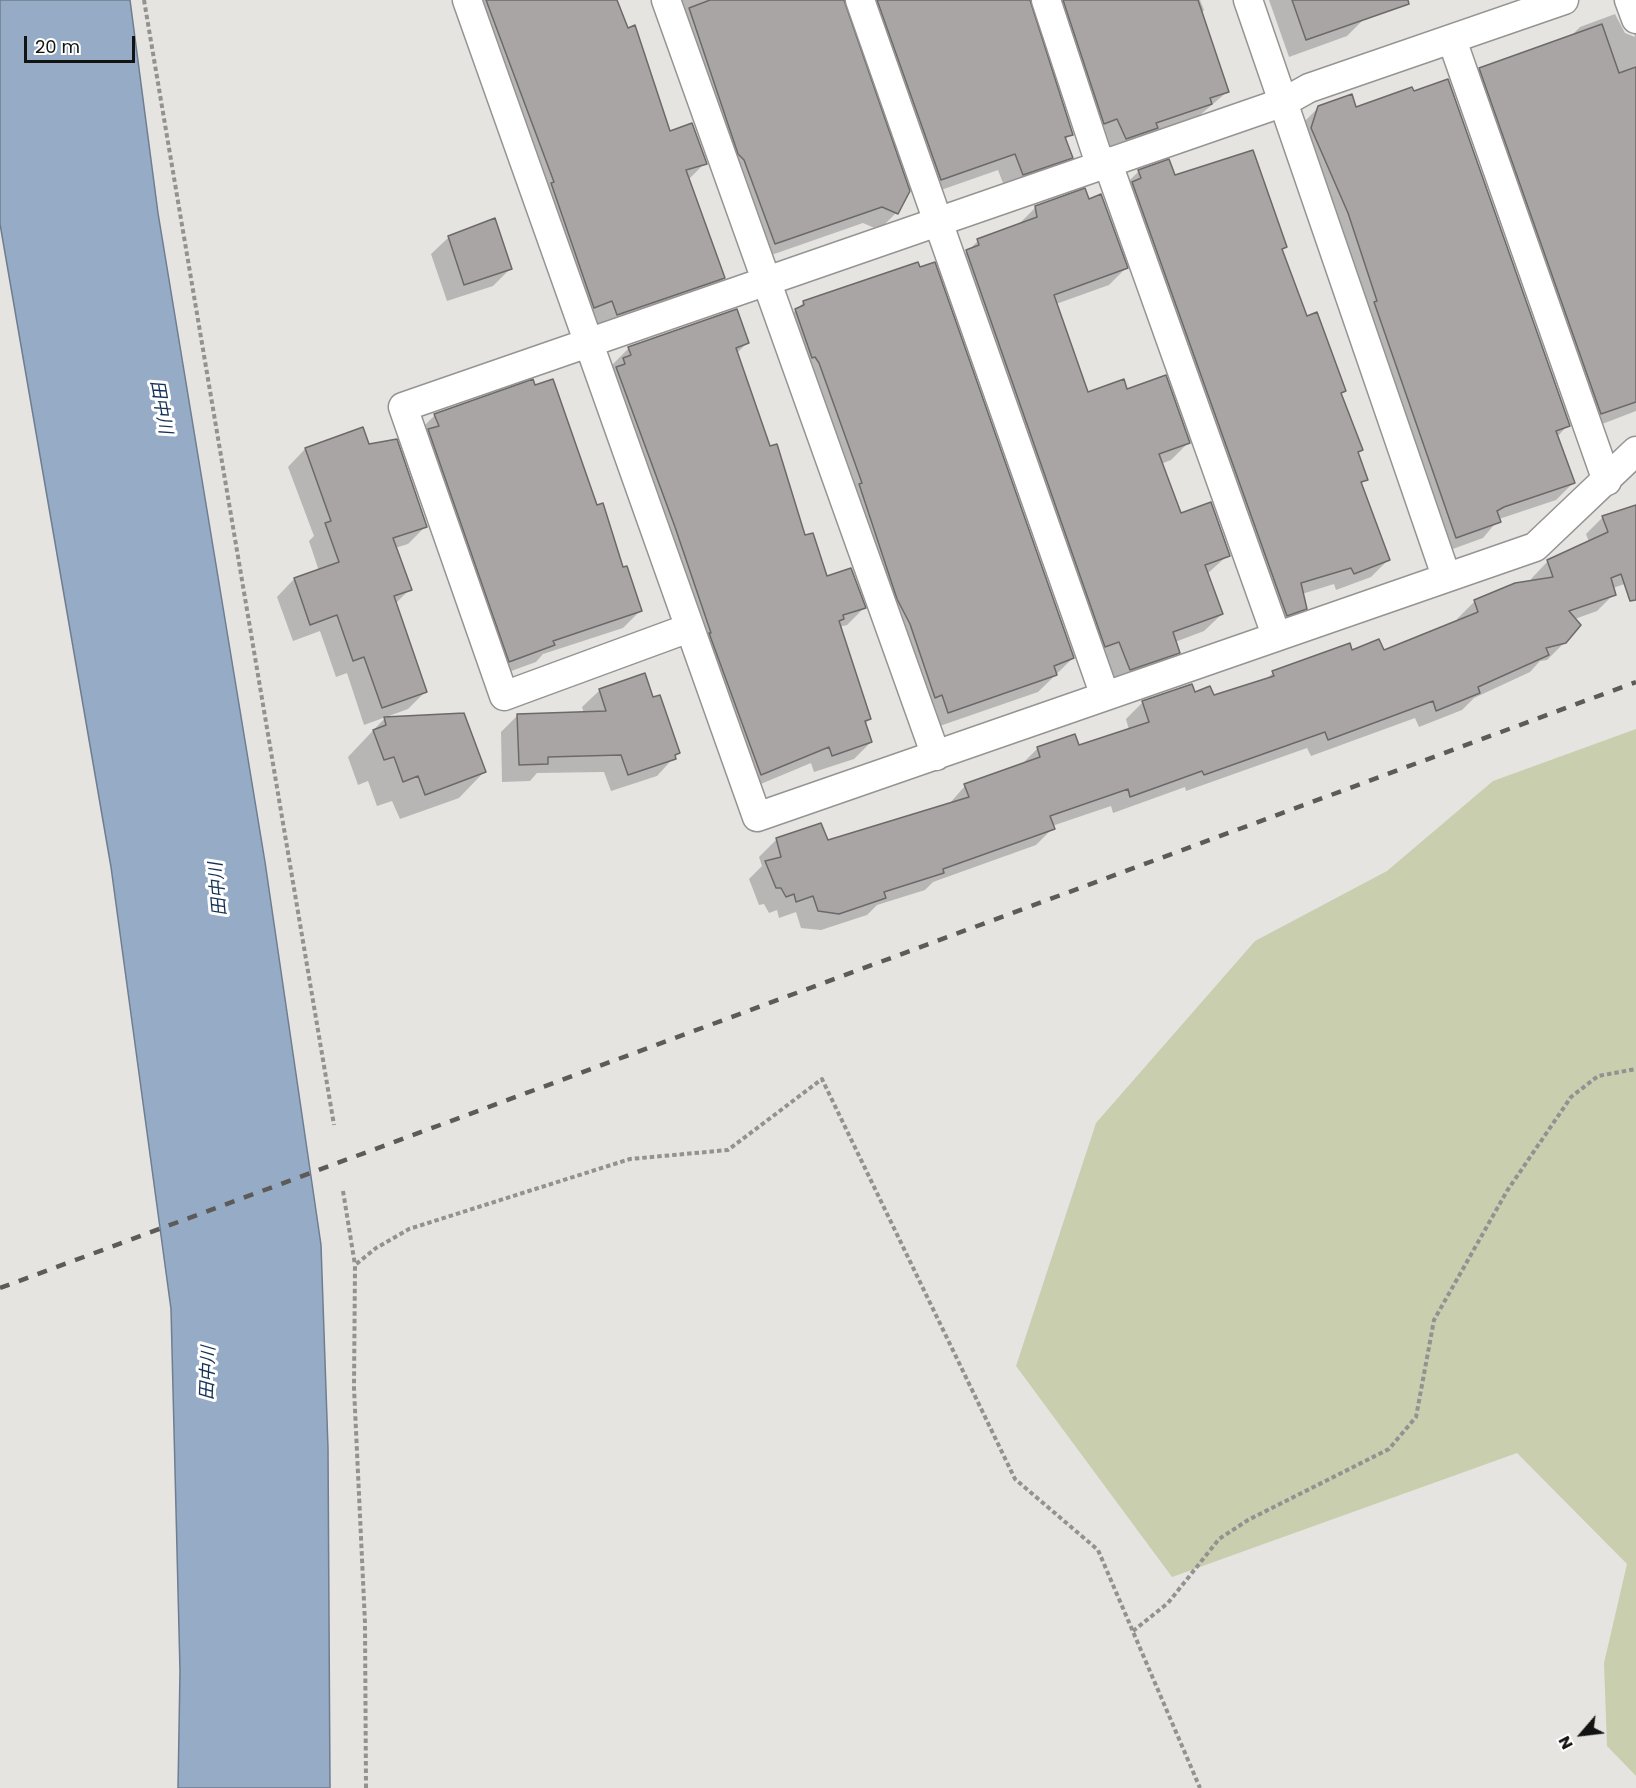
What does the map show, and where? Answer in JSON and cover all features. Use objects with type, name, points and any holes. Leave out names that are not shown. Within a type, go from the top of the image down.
[{"type":"street","points":[[467,0],[757,817],[1534,547],[1636,452]]},
{"type":"street","points":[[666,0],[936,756]]},
{"type":"street","points":[[860,0],[1106,696]]},
{"type":"street","points":[[1046,0],[1276,635]]},
{"type":"street","points":[[1248,0],[1446,576]]},
{"type":"street","points":[[689,628],[504,696],[403,407],[1284,102],[1310,88],[1564,0]]},
{"type":"street","points":[[1629,0],[1636,20]]},
{"type":"street","points":[[1452,40],[1607,481]]},
{"type":"path","points":[[144,0],[334,1125]]},
{"type":"path","points":[[1133,1631],[1168,1603],[1219,1539],[1248,1520],[1389,1449],[1416,1417],[1434,1320],[1507,1191],[1571,1097],[1599,1076],[1636,1069]]},
{"type":"path","points":[[355,1265],[376,1248],[409,1229],[630,1159],[728,1150],[822,1079],[1015,1479],[1098,1550],[1200,1788]]},
{"type":"path","points":[[343,1191],[355,1265],[354,1388],[365,1623],[366,1788]]},
{"type":"green space","points":[[1636,729],[1636,1776],[1607,1746],[1604,1663],[1627,1564],[1517,1453],[1172,1577],[1016,1366],[1096,1123],[1255,941],[1387,871],[1493,781]]},
{"type":"water","name":"田中川","points":[[0,0],[130,0],[158,213],[265,862],[321,1245],[328,1448],[330,1788],[178,1788],[180,1671],[171,1309],[111,867],[0,224]]},
{"type":"building","points":[[486,0],[617,0],[628,28],[635,25],[670,131],[692,123],[707,164],[686,170],[725,278],[617,315],[612,301],[594,308],[551,183],[554,182]]},
{"type":"building","points":[[710,0],[844,0],[910,191],[898,214],[882,207],[775,244],[744,160],[738,154],[689,8]]},
{"type":"building","points":[[877,0],[1030,0],[1073,135],[1065,137],[1073,158],[1023,175],[1015,154],[941,180]]},
{"type":"building","points":[[1063,0],[1198,0],[1229,92],[1210,98],[1212,104],[1156,123],[1158,128],[1126,139],[1117,119],[1104,124]]},
{"type":"building","points":[[1292,0],[1408,0],[1409,4],[1306,40]]},
{"type":"building","points":[[1602,24],[1619,73],[1636,67],[1636,402],[1601,414],[1479,68]]},
{"type":"building","points":[[1448,79],[1570,426],[1556,431],[1575,483],[1504,507],[1497,511],[1501,522],[1456,538],[1374,302],[1377,301],[1348,213],[1311,128],[1318,106],[1352,94],[1356,107],[1412,87],[1414,91]]},
{"type":"building","points":[[1253,150],[1287,247],[1282,249],[1307,316],[1317,312],[1346,391],[1341,393],[1363,450],[1358,452],[1368,480],[1361,482],[1390,560],[1354,574],[1351,568],[1301,583],[1307,609],[1287,616],[1132,182],[1141,178],[1138,170],[1169,159],[1175,175]]},
{"type":"building","points":[[1085,188],[1089,199],[1101,194],[1128,268],[1054,295],[1088,392],[1124,379],[1127,389],[1166,375],[1190,443],[1159,454],[1181,513],[1211,502],[1230,556],[1205,565],[1223,614],[1173,632],[1180,653],[1130,670],[1119,642],[1105,647],[966,250],[979,245],[977,239],[1037,217],[1035,206]]},
{"type":"building","points":[[495,218],[512,269],[464,285],[448,236]]},
{"type":"building","points":[[918,262],[920,267],[935,262],[1074,658],[1054,666],[1057,675],[948,713],[942,695],[935,698],[910,624],[897,599],[859,484],[862,483],[819,363],[815,357],[812,358],[795,309],[804,305],[803,301]]},
{"type":"building","points":[[737,309],[749,343],[736,348],[770,446],[777,444],[805,535],[813,533],[827,576],[851,568],[866,608],[843,615],[844,619],[839,621],[871,719],[865,721],[872,742],[832,756],[829,747],[761,775],[709,633],[711,633],[675,527],[616,367],[625,364],[623,358],[631,355],[628,347]]},
{"type":"building","points":[[533,379],[535,385],[553,379],[597,505],[603,503],[623,567],[627,566],[642,611],[553,641],[555,645],[509,662],[428,429],[439,426],[434,414]]},
{"type":"building","points":[[363,427],[369,444],[397,439],[427,527],[393,538],[412,590],[394,596],[427,692],[382,708],[364,657],[353,661],[337,615],[310,625],[294,578],[339,562],[325,523],[331,521],[305,448]]},
{"type":"building","points":[[1636,505],[1636,600],[1630,601],[1621,574],[1611,578],[1616,595],[1569,611],[1581,625],[1566,643],[1546,648],[1549,655],[1478,687],[1480,693],[1436,711],[1433,701],[1328,740],[1325,732],[1204,775],[1202,771],[1130,797],[1128,789],[1050,816],[1055,829],[943,869],[944,873],[884,892],[886,898],[839,914],[818,911],[813,896],[796,902],[794,894],[786,897],[781,888],[776,888],[765,861],[781,857],[776,838],[821,823],[828,840],[969,797],[964,784],[1040,757],[1037,747],[1075,734],[1079,745],[1149,722],[1142,701],[1192,684],[1195,692],[1210,686],[1214,695],[1274,676],[1272,671],[1350,643],[1352,650],[1379,639],[1384,650],[1478,612],[1474,600],[1515,583],[1553,577],[1547,560],[1608,532],[1602,516]]},
{"type":"building","points":[[645,673],[653,697],[660,695],[680,753],[675,755],[676,759],[628,775],[621,755],[548,757],[548,764],[519,765],[517,714],[606,711],[599,689]]},
{"type":"building","points":[[464,713],[486,772],[425,795],[418,776],[403,782],[394,757],[384,760],[373,730],[386,725],[384,717]]},
{"type":"railway","points":[[0,1288],[1636,682]]}]
